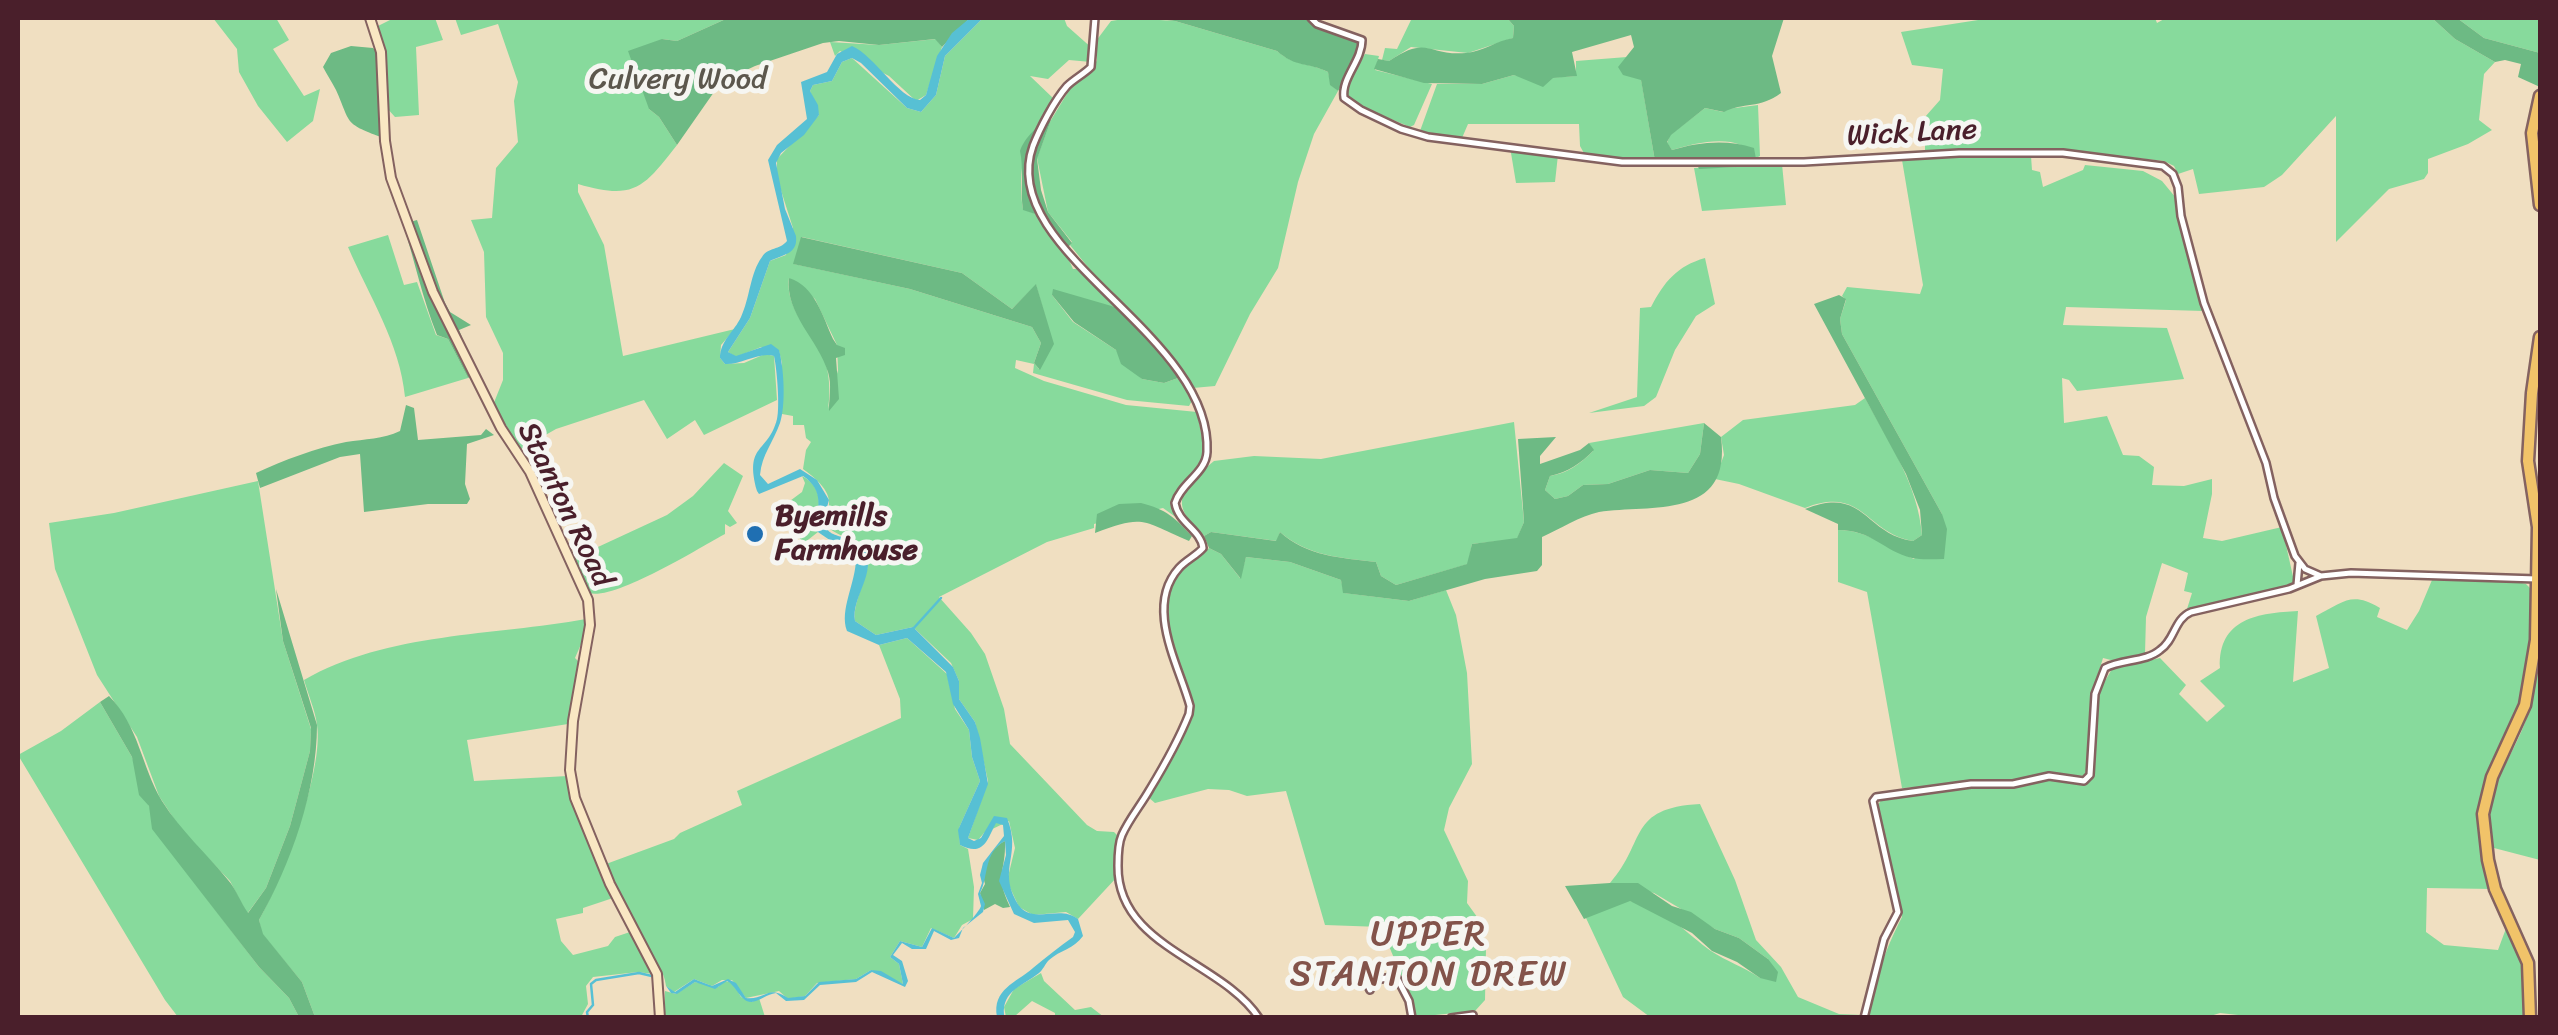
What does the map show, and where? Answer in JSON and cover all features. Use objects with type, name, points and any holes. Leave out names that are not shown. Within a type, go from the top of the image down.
[{"type":"main road","name":"Stanton Road","points":[[370,18],[381,52],[385,141],[391,178],[433,292],[501,428],[530,472],[588,600],[590,625],[573,721],[570,770],[575,798],[610,884],[657,974],[660,1018]]},
{"type":"main road","points":[[2540,96],[2532,133],[2540,206]]},
{"type":"main road","points":[[2530,1018],[2528,963],[2495,889],[2483,814],[2492,777],[2524,705],[2536,640],[2538,526],[2528,450],[2540,337]]},
{"type":"street","points":[[1095,18],[1090,66],[1068,85],[1034,145],[1030,164],[1035,200],[1050,231],[1109,299],[1166,350],[1202,412],[1207,452],[1204,465],[1180,491],[1176,503],[1182,521],[1201,538],[1203,548],[1178,570],[1163,602],[1164,620],[1186,690],[1189,714],[1122,834],[1120,885],[1133,914],[1144,926],[1186,959],[1228,984],[1259,1018]]},
{"type":"street","name":"Wick Lane","points":[[1311,18],[1327,28],[1359,37],[1363,44],[1344,85],[1344,98],[1401,128],[1441,139],[1651,164],[2063,153],[2163,166],[2173,174],[2178,188],[2181,216],[2204,303],[2266,463],[2274,498],[2299,563]]},
{"type":"street","points":[[2299,563],[2310,573],[2322,576]]},
{"type":"street","points":[[2298,584],[2299,563]]},
{"type":"street","points":[[1864,1018],[1884,939],[1898,912],[1873,801],[1876,796],[1971,784],[2013,784],[2049,776],[2084,781],[2090,775],[2095,694],[2105,668],[2158,654],[2184,615],[2322,576],[2352,573],[2536,579]]},
{"type":"street","points":[[1354,974],[1362,973],[1370,990]]},
{"type":"street","points":[[1367,982],[1396,976],[1410,1001],[1412,1018]]},
{"type":"street","points":[[1450,1018],[1473,1014]]},
{"type":"green space","points":[[213,18],[276,18],[289,40],[273,49],[304,96],[320,89],[313,121],[287,142],[258,106],[239,72],[237,49]]},
{"type":"green space","points":[[394,18],[435,18],[443,40],[416,47],[419,115],[395,117],[386,107],[376,27]]},
{"type":"green space","points":[[455,18],[728,18],[677,41],[662,39],[649,109],[677,145],[656,171],[626,190],[578,184],[578,192],[604,245],[623,356],[735,329],[721,345],[720,358],[725,364],[744,363],[765,354],[774,356],[777,400],[704,435],[695,420],[667,439],[644,400],[556,429],[521,449],[493,405],[503,380],[503,353],[486,317],[484,252],[471,220],[492,218],[496,168],[518,142],[514,101],[518,82],[498,24],[461,35]]},
{"type":"green space","name":"Culvery Wood","points":[[728,18],[970,18],[942,47],[935,39],[879,45],[839,41],[755,66],[721,82],[677,145],[649,109],[628,51],[662,39],[677,41]]},
{"type":"green space","points":[[983,18],[1064,18],[1067,26],[1093,49],[1091,62],[1069,60],[1048,79],[1030,76],[1054,99],[1023,162],[1023,209],[1038,215],[1073,269],[1081,269],[1115,307],[1069,295],[1052,295],[1073,322],[1116,350],[1142,379],[1164,383],[1178,378],[1193,399],[1189,406],[1127,400],[1033,373],[1034,364],[1016,360],[1015,368],[1044,381],[1126,405],[1197,412],[1205,454],[1179,491],[1177,518],[1163,508],[1094,524],[1094,528],[1047,542],[939,597],[985,654],[1004,709],[1010,744],[1087,825],[1117,835],[1117,877],[1078,919],[1066,912],[1033,915],[1019,907],[1007,881],[1015,848],[1009,821],[978,840],[968,838],[988,781],[975,722],[959,699],[959,681],[951,663],[913,627],[876,635],[855,621],[869,557],[860,545],[823,522],[829,499],[820,484],[803,469],[811,442],[806,438],[804,425],[793,425],[793,416],[782,414],[779,351],[761,347],[736,357],[728,352],[750,318],[770,261],[786,255],[793,228],[777,178],[777,159],[819,115],[810,91],[813,85],[832,81],[842,62],[852,58],[907,108],[921,112],[936,95],[945,56]],"holes":[[[802,237],[962,273],[1012,309],[1036,285],[1053,344],[1039,369],[1034,363],[1041,343],[1032,327],[910,289],[794,264]],[[789,278],[815,299],[837,345],[838,370],[828,409],[825,361],[794,309]]]},
{"type":"green space","points":[[1148,18],[1307,18],[1325,30],[1357,38],[1361,44],[1338,91],[1330,85],[1328,72],[1290,60],[1277,51],[1175,21]]},
{"type":"green space","points":[[1405,18],[1507,18],[1514,26],[1513,38],[1468,53],[1411,47],[1389,61],[1382,60],[1385,48],[1397,49],[1411,20]]},
{"type":"green space","points":[[1507,18],[1784,18],[1772,56],[1781,93],[1724,112],[1705,108],[1667,142],[1672,150],[1734,143],[1754,148],[1756,159],[1737,167],[1699,169],[1695,160],[1655,161],[1641,80],[1623,75],[1618,67],[1634,47],[1631,35],[1572,52],[1577,76],[1553,78],[1543,87],[1514,75],[1482,84],[1424,83],[1374,69],[1378,59],[1389,61],[1420,47],[1466,53],[1513,38],[1514,26]]},
{"type":"green space","points":[[1991,18],[2155,18],[2157,23],[2177,18],[2432,18],[2455,39],[2495,62],[2484,74],[2479,120],[2492,130],[2428,159],[2424,179],[2389,189],[2336,242],[2336,116],[2282,175],[2264,187],[2199,194],[2193,169],[2178,174],[2174,166],[2164,161],[2046,148],[1925,151],[1925,117],[1940,100],[1943,69],[1912,65],[1901,32]]},
{"type":"green space","points":[[2432,18],[2457,18],[2484,38],[2540,53],[2540,87],[2518,77],[2521,64],[2495,62],[2455,39]]},
{"type":"green space","points":[[2457,18],[2540,18],[2540,53],[2484,38]]},
{"type":"green space","points":[[1111,21],[1175,21],[1277,51],[1328,72],[1331,85],[1338,91],[1314,134],[1278,268],[1250,314],[1215,386],[1193,388],[1167,349],[1108,292],[1048,212],[1037,158],[1051,120],[1071,87],[1093,68],[1097,60],[1096,41]]},
{"type":"green space","points":[[936,39],[942,47],[926,95],[916,101],[889,76],[840,51],[835,56],[830,42],[879,45]]},
{"type":"green space","points":[[351,46],[377,52],[381,137],[350,121],[323,67],[331,53]]},
{"type":"green space","points":[[1365,54],[1379,56],[1375,70],[1432,84],[1414,125],[1410,127],[1367,109],[1348,96],[1347,85]]},
{"type":"green space","points":[[1627,57],[1641,79],[1655,161],[1585,155],[1580,146],[1579,124],[1468,124],[1462,138],[1420,131],[1437,84],[1482,84],[1514,75],[1531,79],[1576,76],[1576,61]]},
{"type":"green space","points":[[1758,105],[1760,156],[1756,158],[1749,150],[1730,142],[1706,142],[1672,150],[1667,143],[1670,135],[1705,108],[1723,112]]},
{"type":"green space","points":[[1051,120],[1037,159],[1048,212],[1072,243],[1062,253],[1038,215],[1023,210],[1022,203],[1020,151],[1032,132]]},
{"type":"green space","points":[[1510,147],[1558,155],[1555,182],[1516,183]]},
{"type":"green space","points":[[2031,156],[2032,170],[2040,172],[2043,187],[2083,170],[2085,165],[2143,171],[2162,181],[2176,198],[2204,311],[2066,307],[2063,325],[2167,328],[2184,379],[2077,391],[2069,380],[2062,378],[2064,423],[2107,416],[2123,455],[2139,456],[2154,467],[2152,485],[2184,486],[2212,479],[2203,538],[2222,541],[2282,527],[2294,581],[2291,585],[2187,609],[2192,593],[2184,591],[2188,573],[2162,563],[2146,617],[2145,654],[2115,661],[2103,658],[2092,694],[2089,761],[2084,776],[2048,773],[2014,782],[1902,788],[1867,592],[1838,582],[1838,530],[1868,536],[1914,559],[1942,514],[1842,334],[1840,319],[1846,300],[1842,296],[1847,287],[1920,294],[1923,285],[1902,160]]},
{"type":"green space","points":[[1746,163],[1782,164],[1786,205],[1702,211],[1694,168],[1737,167]]},
{"type":"green space","points":[[417,220],[445,303],[450,312],[471,325],[459,330],[476,372],[468,378],[448,339],[437,335],[427,307],[403,224]]},
{"type":"green space","points":[[388,235],[404,285],[417,282],[436,335],[448,339],[468,378],[405,397],[390,339],[348,247]]},
{"type":"green space","points":[[801,237],[962,273],[1012,309],[1036,284],[1054,344],[1040,370],[1034,363],[1041,343],[1032,327],[910,289],[793,264]]},
{"type":"green space","points":[[1705,258],[1715,304],[1696,316],[1675,350],[1656,397],[1644,406],[1589,413],[1637,397],[1640,308],[1651,307],[1679,270]]},
{"type":"green space","points":[[789,278],[812,295],[833,339],[845,348],[845,355],[836,358],[839,399],[829,411],[828,372],[792,303]]},
{"type":"green space","points":[[1053,289],[1115,307],[1162,351],[1178,378],[1164,383],[1142,379],[1121,364],[1116,350],[1074,322],[1052,295]]},
{"type":"green space","points":[[1839,295],[1846,299],[1840,319],[1842,334],[1942,514],[1947,529],[1944,559],[1902,555],[1860,533],[1838,530],[1838,524],[1805,509],[1840,503],[1853,507],[1897,537],[1913,541],[1922,535],[1920,510],[1906,474],[1814,304]]},
{"type":"green space","points":[[1865,398],[1915,499],[1922,535],[1913,541],[1897,536],[1840,502],[1805,508],[1715,479],[1724,455],[1721,437],[1743,420],[1855,405]]},
{"type":"green space","points":[[406,405],[414,408],[418,440],[481,435],[486,429],[494,435],[467,444],[467,504],[428,504],[364,512],[360,454],[340,457],[260,488],[256,473],[278,464],[323,448],[400,431]]},
{"type":"green space","points":[[1514,422],[1524,522],[1517,539],[1472,544],[1468,564],[1396,585],[1381,576],[1376,562],[1313,551],[1280,532],[1277,541],[1211,532],[1204,536],[1182,505],[1187,488],[1214,461],[1254,456],[1321,459]]},
{"type":"green space","points":[[1704,423],[1700,454],[1688,473],[1650,470],[1608,484],[1583,485],[1568,496],[1555,499],[1545,490],[1550,476],[1573,467],[1593,451],[1589,443]]},
{"type":"green space","points":[[1704,423],[1721,437],[1721,464],[1714,483],[1701,496],[1663,507],[1585,516],[1542,537],[1542,565],[1537,571],[1485,579],[1409,601],[1343,593],[1341,580],[1290,562],[1246,557],[1241,579],[1221,554],[1209,548],[1204,536],[1211,532],[1276,541],[1280,532],[1313,551],[1376,562],[1381,576],[1396,585],[1467,564],[1472,544],[1517,538],[1524,522],[1518,439],[1556,437],[1540,456],[1540,464],[1589,443],[1594,450],[1574,467],[1550,476],[1545,490],[1555,499],[1568,496],[1583,485],[1608,484],[1650,470],[1688,473],[1700,454]]},
{"type":"green space","points":[[724,463],[743,476],[728,511],[737,523],[730,527],[725,524],[725,534],[636,582],[589,593],[572,559],[667,515],[693,496]]},
{"type":"green space","points":[[802,476],[814,486],[819,505],[815,527],[818,532],[804,543],[775,512],[802,492]]},
{"type":"green space","points":[[258,481],[283,641],[311,729],[310,751],[290,826],[266,888],[247,914],[230,881],[182,831],[159,796],[137,737],[97,675],[55,569],[49,523],[114,513]]},
{"type":"green space","points":[[1141,503],[1175,519],[1192,536],[1189,541],[1143,522],[1124,523],[1095,533],[1097,514],[1119,504]]},
{"type":"green space","points":[[1209,548],[1221,554],[1240,578],[1246,557],[1290,562],[1341,580],[1344,593],[1409,601],[1446,590],[1456,615],[1467,673],[1472,764],[1449,808],[1444,830],[1468,881],[1467,903],[1480,921],[1486,948],[1485,1000],[1475,1011],[1415,1017],[1381,927],[1325,925],[1286,791],[1247,796],[1208,789],[1155,803],[1148,797],[1193,717],[1194,707],[1172,640],[1168,604],[1171,588],[1182,569]]},
{"type":"green space","points":[[2432,580],[2518,582],[2532,590],[2535,619],[2528,676],[2481,814],[2482,852],[2493,889],[2427,888],[2426,932],[2444,945],[2498,950],[2508,923],[2523,961],[2526,1017],[2265,1018],[2220,1013],[2204,1018],[1869,1018],[1881,966],[1902,917],[1878,805],[1883,797],[2018,787],[2047,780],[2082,784],[2094,774],[2098,693],[2112,669],[2160,658],[2186,685],[2179,694],[2207,722],[2225,706],[2200,681],[2220,668],[2226,638],[2244,622],[2298,611],[2293,682],[2329,668],[2316,616],[2348,600],[2362,600],[2380,608],[2377,617],[2407,630]]},
{"type":"green space","points":[[276,589],[317,725],[316,750],[300,826],[282,875],[259,920],[263,934],[302,982],[315,1017],[299,1017],[289,998],[259,967],[152,829],[149,806],[139,795],[132,757],[100,702],[109,696],[119,708],[162,801],[231,884],[248,913],[266,888],[290,826],[310,751],[311,728],[283,641]]},
{"type":"green space","points":[[586,619],[585,635],[575,658],[578,661],[568,724],[467,740],[474,781],[568,776],[572,800],[613,898],[583,908],[583,913],[556,919],[561,941],[573,955],[608,946],[615,937],[630,932],[653,974],[593,977],[586,986],[588,1004],[581,1017],[315,1017],[302,982],[262,934],[259,920],[289,853],[314,769],[317,725],[304,680],[336,664],[406,644]]},
{"type":"green space","points":[[2540,633],[2540,860],[2494,848],[2490,811],[2498,780],[2530,707]]},
{"type":"green space","points":[[907,638],[947,674],[955,709],[969,730],[980,781],[959,828],[960,845],[968,849],[974,887],[973,919],[962,925],[954,938],[931,928],[922,947],[900,941],[890,957],[899,964],[903,984],[871,970],[856,979],[817,983],[805,996],[788,999],[779,991],[746,998],[732,980],[712,986],[694,979],[674,992],[666,986],[662,971],[636,930],[606,864],[674,839],[742,805],[737,791],[901,718],[900,699],[879,645]]},
{"type":"green space","points":[[100,702],[132,757],[149,806],[182,866],[259,967],[289,998],[299,1017],[178,1017],[165,1000],[18,755],[61,731]]},
{"type":"green space","points":[[1700,804],[1735,880],[1756,940],[1781,967],[1798,997],[1839,1014],[1863,1015],[1650,1017],[1623,997],[1586,918],[1619,902],[1652,908],[1711,951],[1760,978],[1768,959],[1739,938],[1715,929],[1654,893],[1610,883],[1649,820],[1660,812]]},
{"type":"green space","points":[[1005,841],[1002,879],[1010,907],[995,904],[984,910],[980,893],[985,884],[985,865],[995,848]]},
{"type":"green space","points":[[1638,883],[1672,906],[1739,938],[1768,959],[1778,972],[1776,982],[1760,978],[1712,951],[1692,933],[1630,901],[1584,919],[1565,886]]},
{"type":"green space","points":[[1041,973],[1044,981],[1075,1010],[1091,1007],[1104,1017],[1055,1017],[1055,1013],[1032,1001],[1015,1016],[1006,1017],[1004,1007],[1014,989]]},
{"type":"green space","points":[[725,981],[733,983],[741,997],[752,1002],[759,998],[765,1017],[664,1017],[665,991],[676,994],[695,982],[718,987]]},
{"type":"water","points":[[970,18],[983,18],[945,56],[936,95],[921,112],[907,108],[852,58],[842,62],[832,81],[813,85],[810,91],[819,115],[776,163],[785,209],[796,236],[795,247],[770,261],[750,318],[728,352],[736,356],[771,344],[779,350],[784,386],[782,415],[760,475],[768,484],[800,469],[817,480],[829,500],[825,524],[828,530],[865,548],[868,567],[855,621],[876,635],[913,627],[953,667],[959,681],[959,699],[975,722],[980,738],[988,784],[968,838],[981,838],[994,816],[1007,818],[1012,842],[1009,879],[1016,901],[1029,913],[1062,913],[1078,919],[1083,936],[1010,994],[1004,1007],[1004,1015],[1009,1017],[997,1017],[996,1007],[1002,993],[1075,932],[1068,920],[1034,923],[1014,914],[999,881],[1006,855],[1005,841],[993,852],[988,865],[980,893],[985,904],[983,912],[966,926],[981,906],[978,894],[983,863],[1004,836],[1003,825],[996,823],[980,848],[960,845],[958,830],[980,781],[969,730],[953,704],[946,672],[907,638],[879,645],[847,631],[845,614],[856,558],[815,530],[815,488],[803,476],[759,494],[757,491],[755,456],[773,430],[778,413],[774,356],[725,364],[720,358],[722,347],[744,310],[758,263],[787,241],[768,160],[777,145],[807,119],[801,82],[827,72],[837,54],[852,46],[903,92],[920,100],[926,95],[937,56],[952,33]]},
{"type":"water","points":[[932,928],[954,938],[962,929],[959,938],[951,940],[934,931],[926,949],[912,949],[902,943],[893,955],[902,961],[908,981],[905,987],[872,972],[856,982],[820,985],[804,1000],[786,1001],[776,993],[752,1002],[745,1000],[727,981],[715,989],[695,982],[677,994],[666,986],[675,992],[694,979],[712,986],[728,979],[736,983],[746,998],[775,992],[788,998],[805,996],[819,982],[856,979],[871,970],[881,971],[903,984],[899,964],[890,957],[900,941],[922,947]]},
{"type":"waterway","points":[[912,630],[941,598]]},
{"type":"waterway","points":[[588,1018],[587,1012],[593,1005],[591,984],[596,980],[639,973],[656,977]]},
{"type":"place","name":"Byemills Farmhouse","points":[[755,534]]},
{"type":"district","name":"UPPER STANTON DREW","points":[[1429,956]]}]
